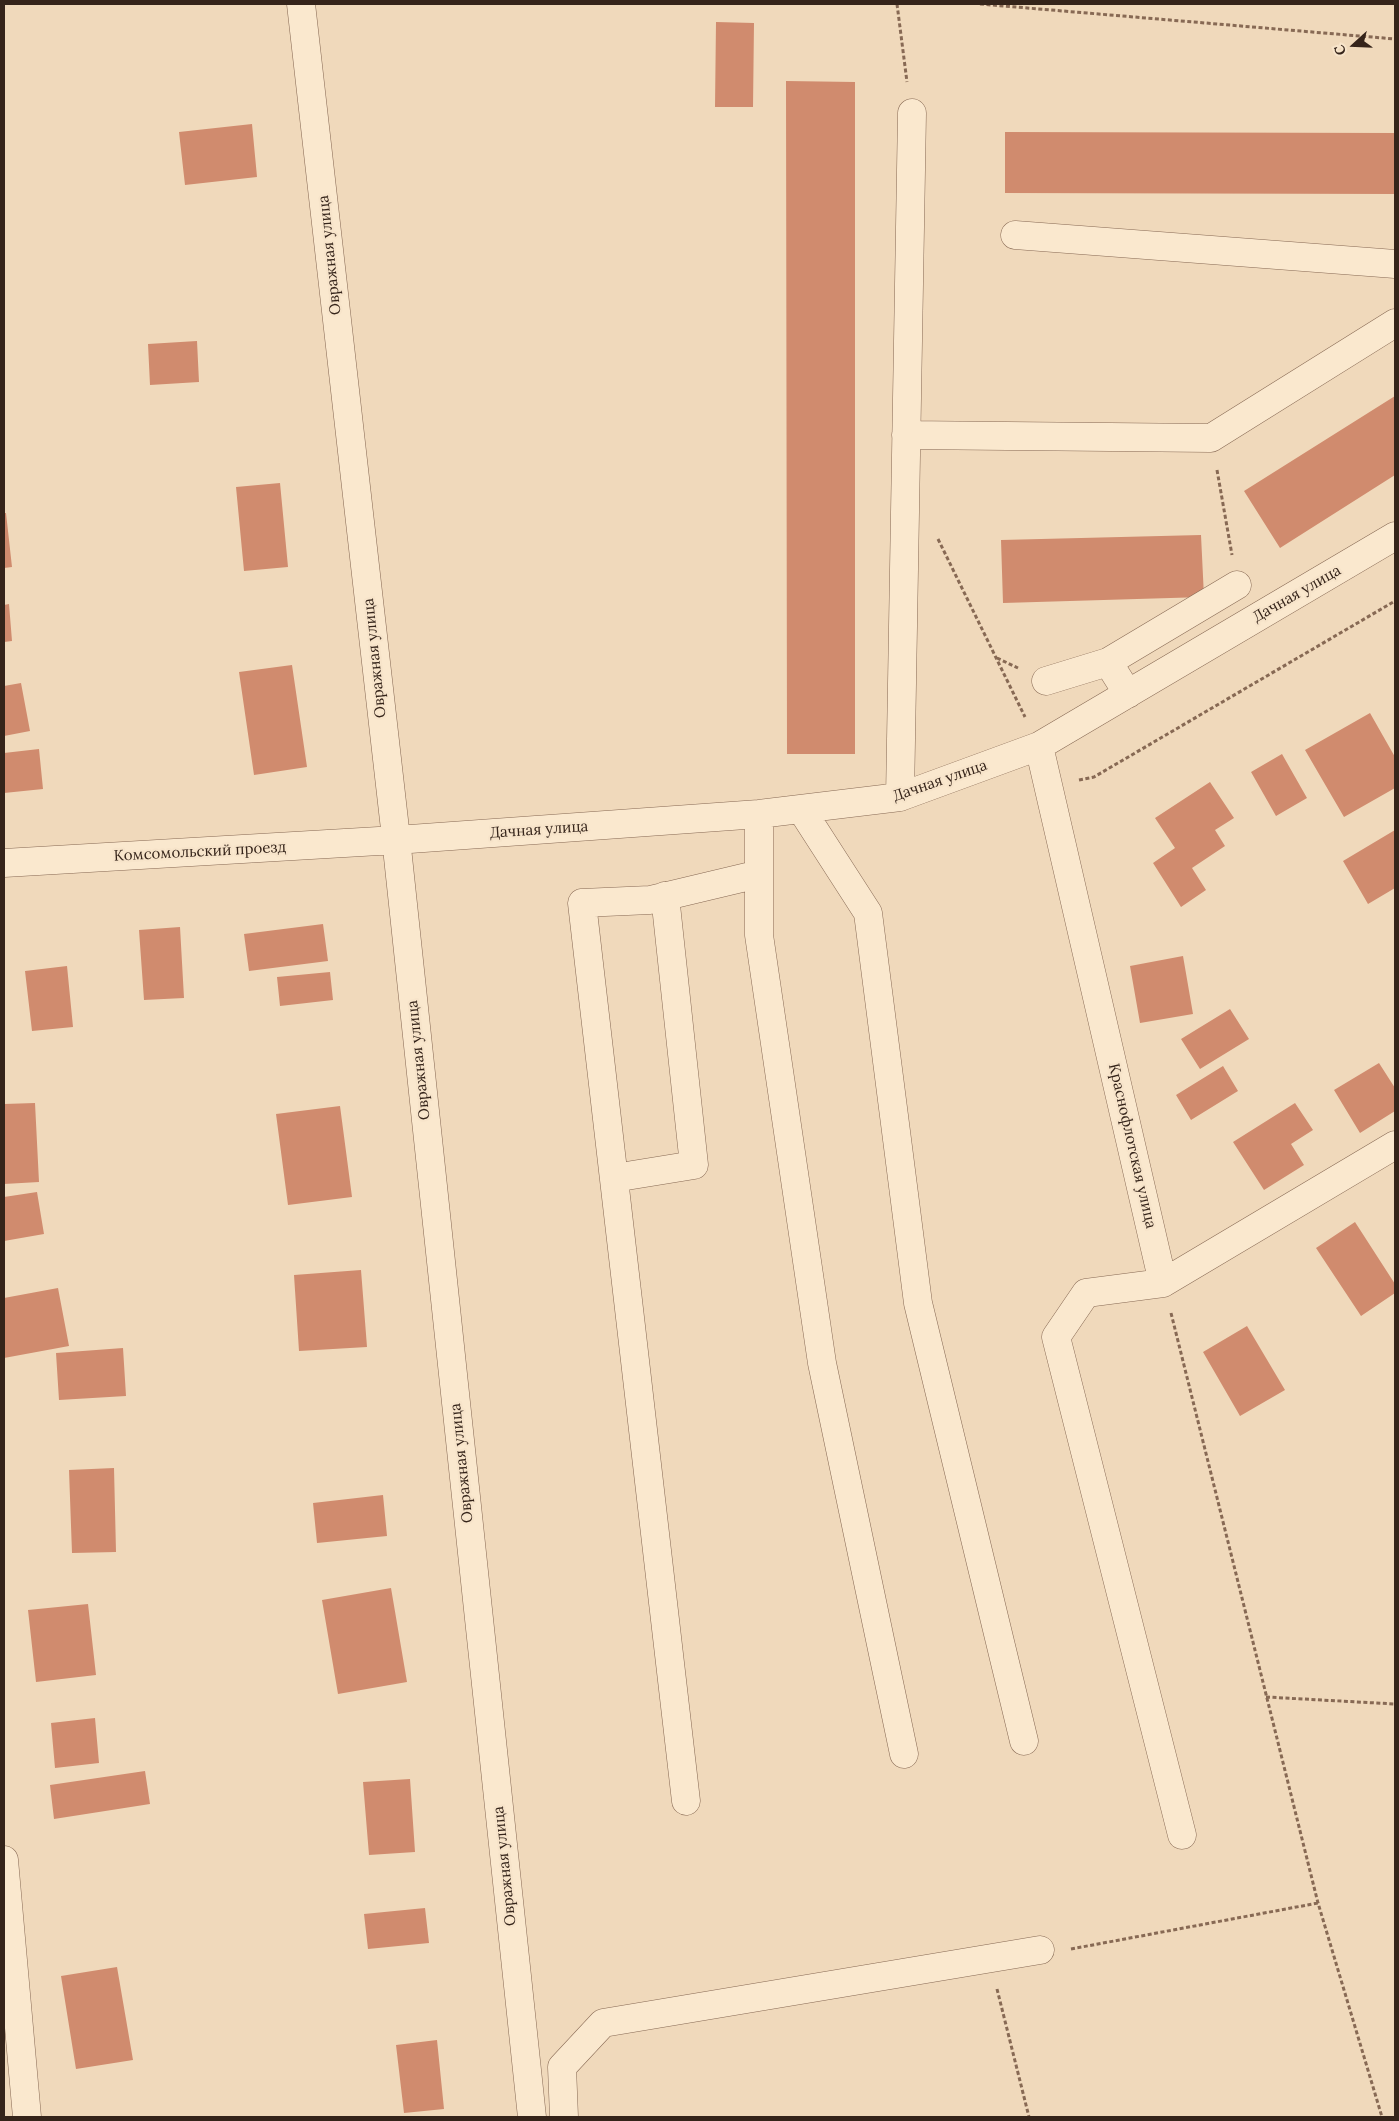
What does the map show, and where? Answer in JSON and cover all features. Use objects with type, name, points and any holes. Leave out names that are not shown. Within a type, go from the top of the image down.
[{"type":"street","name":"Овражная улица","points":[[301,4],[396,840],[532,2117]]},
{"type":"street","points":[[900,797],[912,114]]},
{"type":"street","points":[[1015,235],[1395,264]]},
{"type":"street","points":[[906,435],[1211,438],[1395,324]]},
{"type":"street","name":"Дачная улица","points":[[396,840],[759,814],[900,797],[1039,746],[1395,536]]},
{"type":"street","points":[[1046,681],[1108,662],[1237,585]]},
{"type":"street","points":[[1108,662],[1128,694]]},
{"type":"street","name":"Краснофлотская улица","points":[[1039,746],[1163,1283]]},
{"type":"street","points":[[801,809],[868,913],[918,1303],[1024,1741]]},
{"type":"street","points":[[759,814],[759,935],[822,1363],[904,1754]]},
{"type":"street","name":"Комсомольский проезд","points":[[4,863],[396,840]]},
{"type":"street","points":[[686,1801],[582,903],[650,900],[759,874]]},
{"type":"street","points":[[614,1178],[694,1165],[665,896]]},
{"type":"street","points":[[1182,1835],[1056,1337],[1086,1293],[1163,1283],[1395,1145]]},
{"type":"street","points":[[4,1860],[27,2117]]},
{"type":"street","points":[[564,2117],[562,2067],[603,2023],[1040,1950]]},
{"type":"path","points":[[897,4],[912,114]]},
{"type":"path","points":[[980,4],[1395,40]]},
{"type":"path","points":[[1211,438],[1237,585]]},
{"type":"path","points":[[936,535],[1039,746]]},
{"type":"path","points":[[1094,777],[1395,601]]},
{"type":"path","points":[[1163,1283],[1318,1903],[1382,2117]]},
{"type":"path","points":[[1266,1697],[1395,1704]]},
{"type":"path","points":[[1040,1950],[1047,1954],[1318,1903]]},
{"type":"path","points":[[989,1958],[1029,2117]]},
{"type":"building","points":[[716,22],[754,23],[753,107],[715,107]]},
{"type":"building","points":[[786,81],[855,82],[855,754],[787,754]]},
{"type":"building","points":[[252,124],[257,177],[185,185],[179,132]]},
{"type":"building","points":[[1005,132],[1395,133],[1395,194],[1005,193]]},
{"type":"building","points":[[197,341],[199,382],[150,385],[148,344]]},
{"type":"building","points":[[1395,396],[1395,475],[1280,548],[1244,491]]},
{"type":"building","points":[[280,483],[288,567],[244,571],[236,487]]},
{"type":"building","points":[[4,513],[6,513],[12,567],[4,568]]},
{"type":"building","points":[[1201,535],[1204,597],[1003,603],[1001,540]]},
{"type":"building","points":[[9,604],[12,641],[4,642],[4,605]]},
{"type":"building","points":[[292,665],[307,767],[254,775],[239,672]]},
{"type":"building","points":[[21,683],[30,731],[4,736],[4,686]]},
{"type":"building","points":[[1370,713],[1395,757],[1395,788],[1344,817],[1305,750]]},
{"type":"building","points":[[39,749],[43,789],[4,793],[4,753]]},
{"type":"building","points":[[1282,754],[1307,798],[1276,816],[1251,772]]},
{"type":"building","points":[[1210,782],[1234,818],[1215,830],[1225,846],[1192,868],[1206,890],[1181,907],[1153,863],[1175,848],[1155,818]]},
{"type":"building","points":[[1395,830],[1395,888],[1368,904],[1343,861]]},
{"type":"building","points":[[323,924],[328,961],[249,971],[244,934]]},
{"type":"building","points":[[180,927],[184,998],[144,1000],[139,930]]},
{"type":"building","points":[[1183,956],[1193,1014],[1140,1023],[1130,966]]},
{"type":"building","points":[[67,966],[73,1027],[32,1031],[25,971]]},
{"type":"building","points":[[330,972],[333,1000],[280,1006],[277,977]]},
{"type":"building","points":[[1230,1009],[1249,1039],[1200,1069],[1181,1039]]},
{"type":"building","points":[[1379,1063],[1395,1088],[1395,1111],[1360,1133],[1334,1090]]},
{"type":"building","points":[[1223,1066],[1238,1091],[1191,1120],[1176,1095]]},
{"type":"building","points":[[35,1103],[39,1182],[4,1184],[4,1104]]},
{"type":"building","points":[[1295,1103],[1313,1130],[1291,1144],[1304,1165],[1264,1190],[1233,1142]]},
{"type":"building","points":[[340,1106],[352,1197],[288,1205],[276,1114]]},
{"type":"building","points":[[37,1192],[44,1234],[4,1241],[4,1197]]},
{"type":"building","points":[[1355,1222],[1395,1284],[1395,1293],[1361,1316],[1316,1248]]},
{"type":"building","points":[[361,1270],[367,1347],[299,1351],[294,1275]]},
{"type":"building","points":[[58,1288],[69,1346],[4,1358],[4,1298]]},
{"type":"building","points":[[1247,1326],[1285,1390],[1240,1416],[1203,1352]]},
{"type":"building","points":[[123,1348],[126,1396],[59,1400],[56,1353]]},
{"type":"building","points":[[114,1468],[116,1552],[72,1553],[69,1470]]},
{"type":"building","points":[[383,1495],[387,1536],[317,1543],[313,1503]]},
{"type":"building","points":[[391,1588],[407,1682],[338,1694],[322,1600]]},
{"type":"building","points":[[88,1604],[96,1675],[36,1682],[28,1610]]},
{"type":"building","points":[[95,1718],[99,1763],[55,1768],[51,1723]]},
{"type":"building","points":[[145,1771],[150,1804],[54,1819],[50,1785]]},
{"type":"building","points":[[410,1779],[415,1852],[369,1855],[363,1782]]},
{"type":"building","points":[[425,1908],[429,1943],[368,1949],[364,1914]]},
{"type":"building","points":[[117,1967],[133,2060],[76,2069],[61,1976]]},
{"type":"building","points":[[437,2040],[444,2109],[404,2113],[396,2045]]}]
